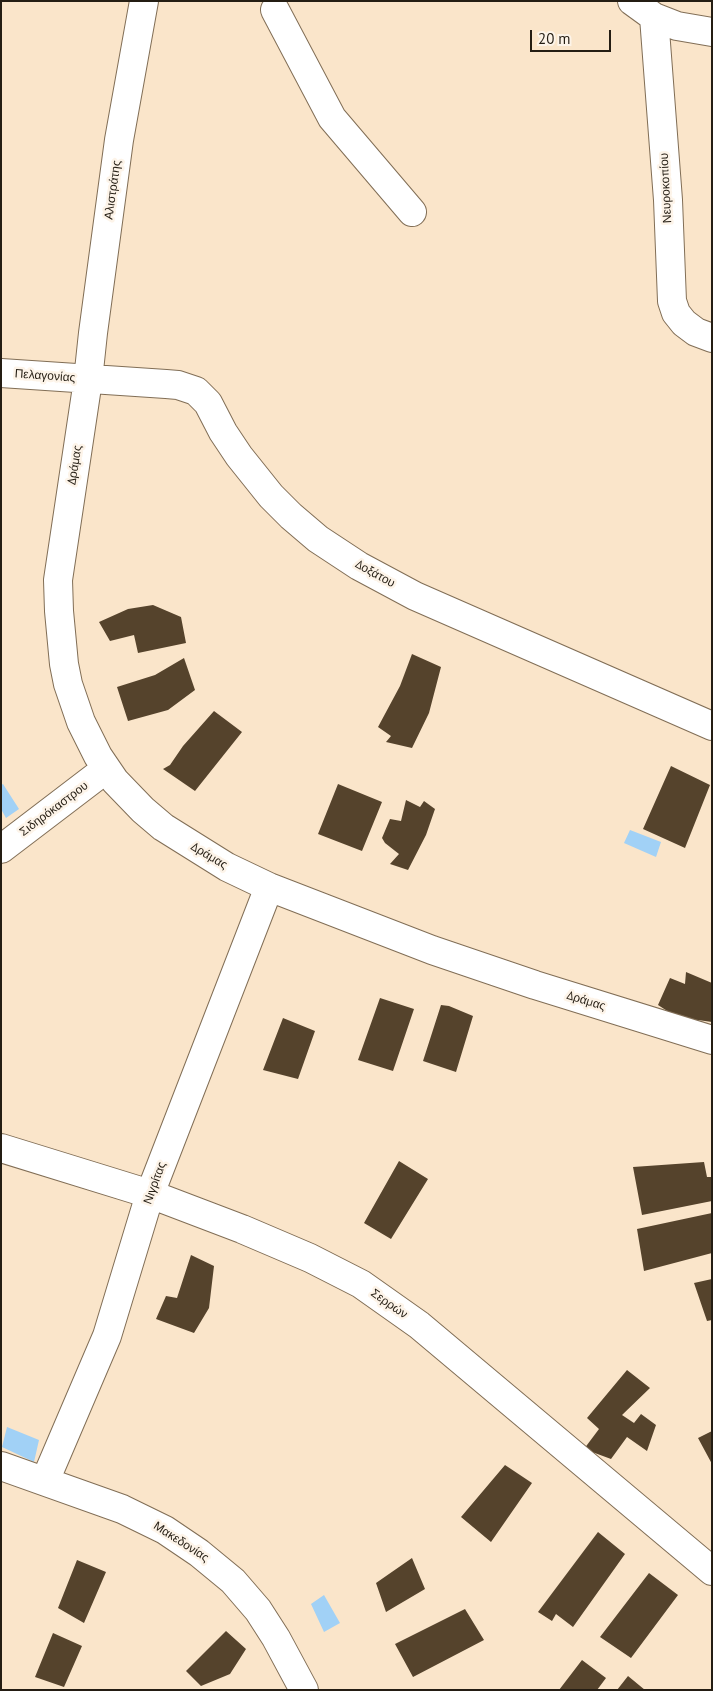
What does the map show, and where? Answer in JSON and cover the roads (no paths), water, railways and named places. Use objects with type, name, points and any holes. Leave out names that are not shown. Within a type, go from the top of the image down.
[{"type":"street","name":"Αλιστράτης","points":[[88,380],[120,140],[144,1]]},
{"type":"street","points":[[632,1],[654,17],[677,26],[712,32]]},
{"type":"street","points":[[279,4],[332,118],[412,212]]},
{"type":"street","name":"Νευροκοπίου","points":[[654,17],[668,200],[672,301],[676,312],[684,323],[696,332],[712,338]]},
{"type":"street","name":"Πελαγονίας","points":[[1,373],[88,380]]},
{"type":"street","name":"Δοξάτου","points":[[88,380],[178,385],[196,391],[208,403],[223,432],[239,456],[271,496],[318,539],[359,566],[415,596],[712,726]]},
{"type":"street","name":"Δράμας","points":[[88,380],[58,580],[64,664],[68,684],[81,722],[106,769],[128,796],[164,826],[227,867],[269,887],[423,946],[535,985],[712,1040]]},
{"type":"street","name":"Σιδηρόκαστρου","points":[[1,849],[106,769]]},
{"type":"street","name":"Νιγρίτας","points":[[45,1481],[107,1336],[150,1194],[269,887]]},
{"type":"street","name":"Σερρών","points":[[1,1148],[150,1194],[289,1248],[346,1275],[381,1297],[419,1326],[712,1572]]},
{"type":"street","name":"Μακεδονίας","points":[[1,1466],[88,1496],[145,1519],[184,1542],[217,1566],[247,1596],[267,1622],[304,1690]]},
{"type":"water","points":[[3,784],[19,809],[6,818],[1,809],[1,785]]},
{"type":"water","points":[[630,830],[661,842],[656,857],[624,843]]},
{"type":"water","points":[[7,1427],[39,1440],[34,1462],[2,1447]]},
{"type":"water","points":[[324,1595],[340,1623],[324,1632],[311,1604]]}]
